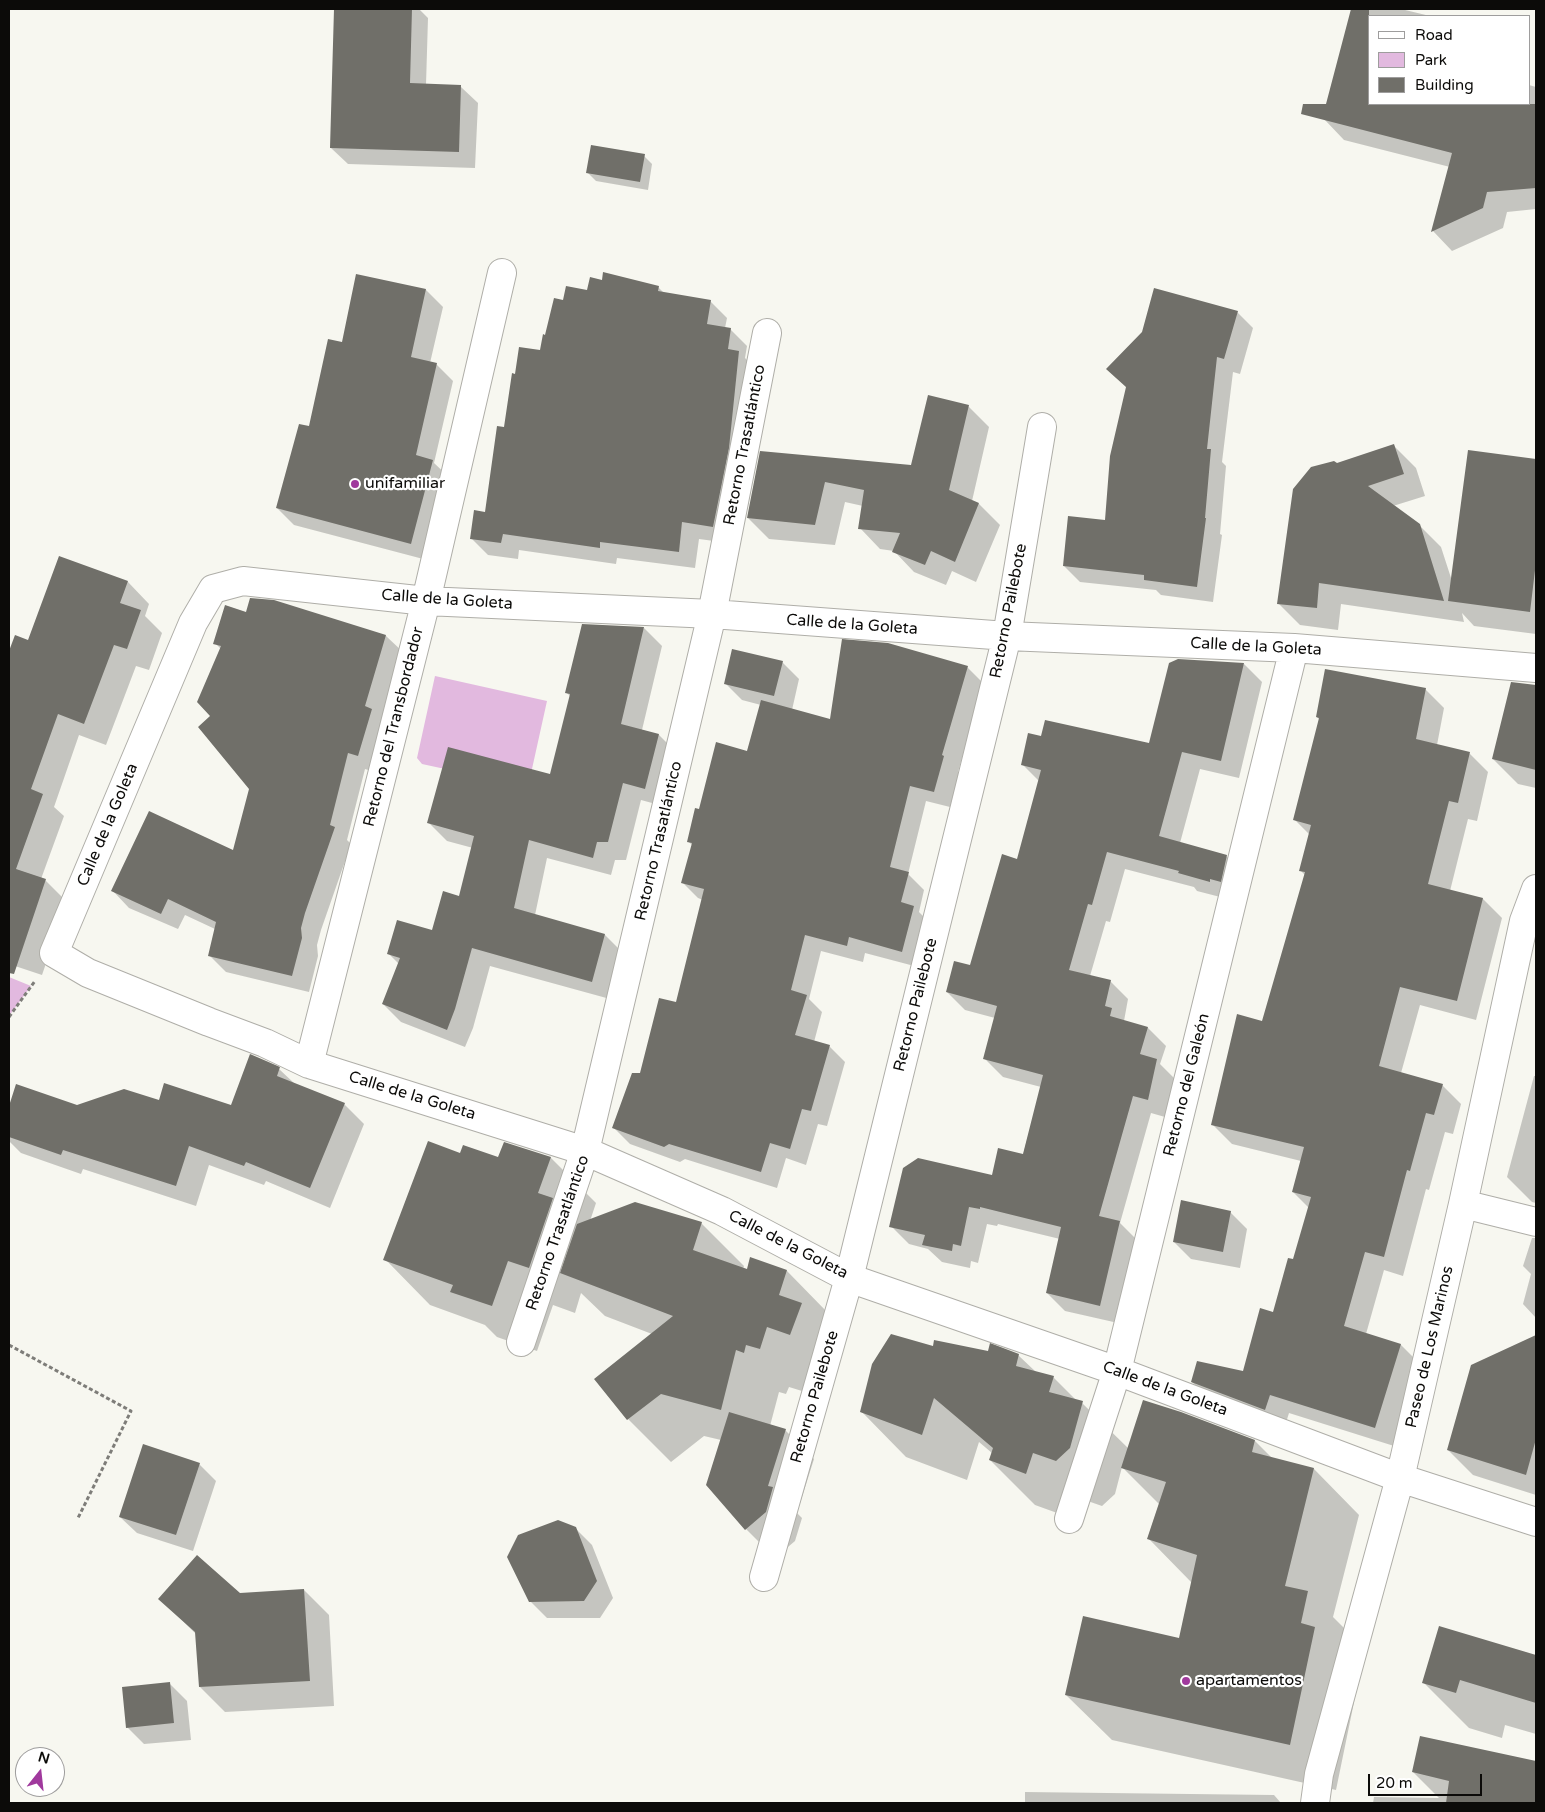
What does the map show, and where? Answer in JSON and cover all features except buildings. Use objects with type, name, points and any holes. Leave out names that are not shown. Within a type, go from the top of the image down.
[{"type":"street","name":"Retorno del Transbordador","points":[[309,1064],[426,601],[502,273]]},
{"type":"street","name":"Retorno Trasatlántico","points":[[521,1342],[585,1151],[712,614],[767,333]]},
{"type":"street","name":"Retorno Pailebote","points":[[764,1577],[849,1278],[1007,636],[1042,427]]},
{"type":"street","name":"Calle de la Goleta","points":[[1536,668],[1294,648],[1007,636],[712,614],[426,601],[243,581],[213,589],[193,623],[54,953],[88,973],[264,1043],[309,1064],[585,1151],[722,1211],[849,1278],[1117,1371],[1400,1478],[1536,1522]]},
{"type":"street","name":"Retorno del Galeón","points":[[1069,1519],[1117,1371],[1294,648]]},
{"type":"street","name":"Paseo de Los Marinos","points":[[1315,1803],[1318,1774],[1400,1478],[1463,1204],[1524,921],[1536,889]]},
{"type":"street","points":[[1463,1204],[1536,1222]]},
{"type":"path","points":[[9,1017],[31,986]]},
{"type":"path","points":[[9,1345],[131,1411],[78,1518]]},
{"type":"green space","points":[[435,676],[547,701],[528,787],[422,764],[417,758]]},
{"type":"green space","points":[[9,977],[31,986],[9,1016]]},
{"type":"place","name":"unifamiliar","points":[[355,484]]},
{"type":"place","name":"apartamentos","points":[[1186,1681]]}]
